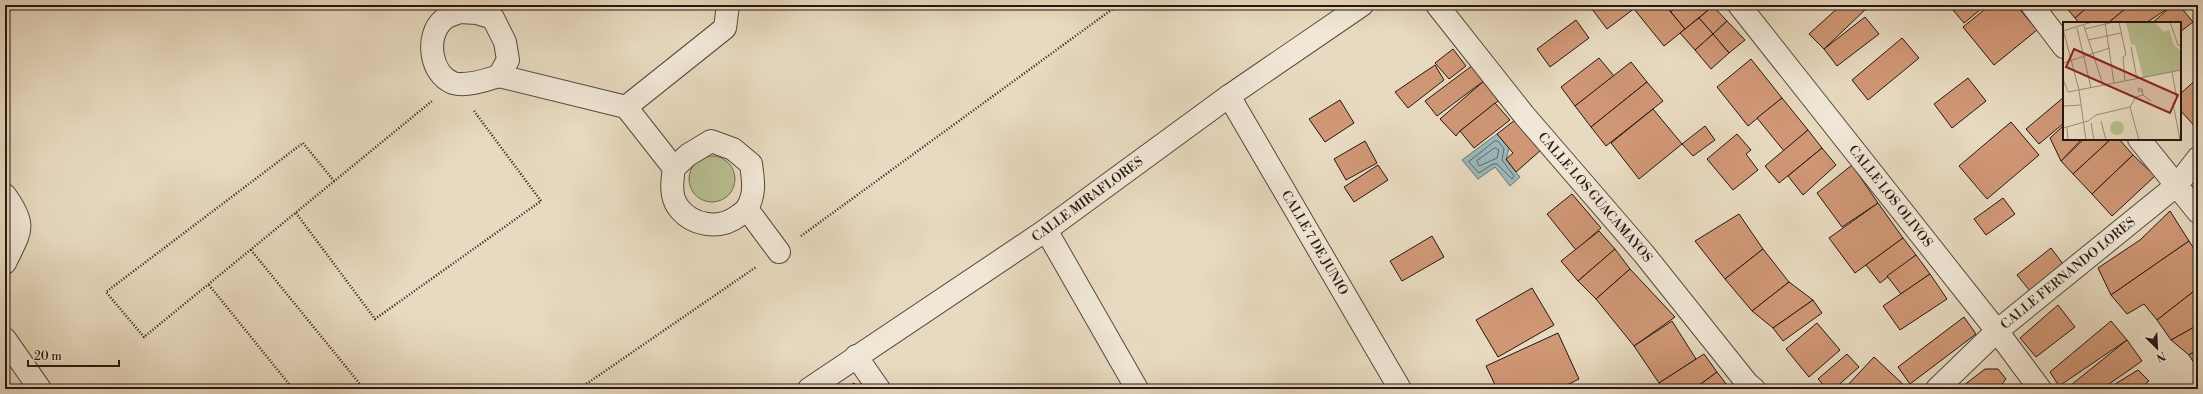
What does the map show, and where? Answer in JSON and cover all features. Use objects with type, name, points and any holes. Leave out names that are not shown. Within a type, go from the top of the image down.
[{"type":"street","points":[[626,107],[725,28],[728,5]]},
{"type":"street","name":"CALLE MIRAFLORES","points":[[809,389],[856,356],[1046,230],[1229,96],[1362,5]]},
{"type":"street","name":"CALLE LOS GUACAMAYOS","points":[[1437,5],[1524,115],[1644,254],[1747,383],[1754,389]]},
{"type":"street","name":"CALLE LOS OLIVOS","points":[[1739,5],[1997,331],[2040,389]]},
{"type":"street","points":[[2032,5],[2063,46]]},
{"type":"street","points":[[499,76],[508,60],[504,42],[492,18],[477,13],[460,12],[443,20],[434,35],[431,54],[440,74],[454,83],[474,83],[499,76],[626,107],[674,168]]},
{"type":"street","name":"CALLE 7 DE JUNIO","points":[[1229,96],[1400,389]]},
{"type":"street","points":[[2140,140],[2198,212]]},
{"type":"street","points":[[711,141],[733,149],[751,164],[754,188],[747,209],[730,222],[712,226],[693,219],[678,207],[672,188],[674,168],[688,156],[711,141]]},
{"type":"street","name":"CALLE FERNANDO LORES","points":[[1937,389],[1997,331],[2177,185],[2198,158]]},
{"type":"street","points":[[5,195],[18,212],[21,230],[5,263]]},
{"type":"street","points":[[747,209],[779,252]]},
{"type":"street","points":[[1046,230],[1137,389]]},
{"type":"street","points":[[5,339],[40,389]]},
{"type":"street","points":[[856,356],[879,389]]},
{"type":"path","points":[[579,389],[779,252],[1118,5]]},
{"type":"path","points":[[296,213],[376,319],[541,202],[454,83],[334,182],[296,213],[251,250],[209,285],[144,337],[106,292],[303,143],[334,182]]},
{"type":"path","points":[[251,250],[364,389]]},
{"type":"path","points":[[209,285],[293,389]]},
{"type":"green space","points":[[712,156],[725,160],[731,166],[735,179],[731,192],[725,198],[712,202],[699,198],[693,192],[689,179],[693,166],[699,160]]},
{"type":"water","points":[[1497,134],[1509,148],[1506,160],[1520,177],[1510,186],[1495,167],[1478,179],[1462,160]]},
{"type":"building","points":[[1597,5],[1639,5],[1607,29],[1592,9]]},
{"type":"building","points":[[1639,5],[1665,5],[1685,29],[1664,46],[1634,9]]},
{"type":"building","points":[[1665,5],[1678,5],[1671,12]]},
{"type":"building","points":[[1678,5],[1713,6],[1685,29],[1671,12]]},
{"type":"building","points":[[1841,5],[1870,5],[1824,49],[1809,34]]},
{"type":"building","points":[[1957,5],[1986,5],[1964,23],[1952,9]]},
{"type":"building","points":[[1990,5],[2016,5],[2037,30],[1994,65],[1963,27]]},
{"type":"building","points":[[2064,5],[2090,5],[2075,18]]},
{"type":"building","points":[[2090,5],[2130,5],[2109,22],[2078,22],[2075,18]]},
{"type":"building","points":[[2130,5],[2173,5],[2148,22],[2109,22]]},
{"type":"building","points":[[2173,5],[2179,5],[2193,22],[2181,31],[2181,22],[2153,22]]},
{"type":"building","points":[[1713,6],[1727,21],[1713,34],[1699,18]]},
{"type":"building","points":[[1865,17],[1879,34],[1837,66],[1824,49]]},
{"type":"building","points":[[1699,18],[1713,34],[1695,50],[1680,33]]},
{"type":"building","points":[[1576,20],[1589,38],[1550,67],[1537,49]]},
{"type":"building","points":[[1727,21],[1745,40],[1729,53],[1713,34]]},
{"type":"building","points":[[1713,34],[1729,53],[1711,69],[1695,50]]},
{"type":"building","points":[[1902,38],[1919,58],[1868,100],[1852,80]]},
{"type":"building","points":[[1453,49],[1466,66],[1449,79],[1435,63]]},
{"type":"building","points":[[1599,58],[1614,76],[1575,106],[1561,87]]},
{"type":"building","points":[[1751,59],[1782,98],[1748,126],[1717,87]]},
{"type":"building","points":[[1631,62],[1647,82],[1591,127],[1575,106]]},
{"type":"building","points":[[1435,65],[1444,80],[1408,108],[1395,92]]},
{"type":"building","points":[[1473,65],[1485,80],[1437,116],[1425,101]]},
{"type":"building","points":[[1968,78],[1986,101],[1952,128],[1934,104]]},
{"type":"building","points":[[2198,78],[2198,130],[2181,111],[2181,93]]},
{"type":"building","points":[[1485,80],[1502,98],[1460,131],[1456,136],[1440,119]]},
{"type":"building","points":[[1647,82],[1663,101],[1606,146],[1591,127]]},
{"type":"building","points":[[1782,98],[1808,130],[1784,151],[1757,118]]},
{"type":"building","points":[[2063,98],[2063,124],[2039,144],[2026,129]]},
{"type":"building","points":[[1340,100],[1354,123],[1325,142],[1309,119]]},
{"type":"building","points":[[1495,103],[1510,120],[1474,148],[1460,131]]},
{"type":"building","points":[[1653,109],[1682,144],[1639,179],[1611,143]]},
{"type":"building","points":[[1515,120],[1541,150],[1516,172],[1506,159],[1513,153],[1497,134]]},
{"type":"building","points":[[2011,122],[2039,155],[1987,199],[1959,166]]},
{"type":"building","points":[[1705,126],[1715,140],[1693,156],[1682,144]]},
{"type":"building","points":[[2063,126],[2063,140],[2081,140],[2061,161],[2050,138]]},
{"type":"building","points":[[1808,130],[1822,148],[1779,183],[1765,166]]},
{"type":"building","points":[[1737,134],[1751,150],[1746,154],[1758,170],[1733,190],[1707,159]]},
{"type":"building","points":[[2083,140],[2110,140],[2073,174],[2061,161]]},
{"type":"building","points":[[2110,140],[2120,140],[2133,155],[2092,194],[2073,174]]},
{"type":"building","points":[[1365,141],[1377,163],[1346,180],[1334,159]]},
{"type":"building","points":[[1822,148],[1836,165],[1803,195],[1788,176]]},
{"type":"building","points":[[2133,155],[2155,176],[2112,216],[2092,194]]},
{"type":"building","points":[[1378,165],[1388,180],[1354,202],[1344,187]]},
{"type":"building","points":[[1852,165],[1878,203],[1842,227],[1817,193]]},
{"type":"building","points":[[1572,194],[1601,228],[1576,250],[1547,214]]},
{"type":"building","points":[[2003,198],[2015,214],[1986,235],[1974,219]]},
{"type":"building","points":[[1878,203],[1903,238],[1855,273],[1829,238]]},
{"type":"building","points":[[2170,211],[2189,241],[2111,295],[2098,268],[2140,240]]},
{"type":"building","points":[[1739,214],[1763,249],[1725,279],[1695,241]]},
{"type":"building","points":[[1599,231],[1615,249],[1578,281],[1561,261]]},
{"type":"building","points":[[1432,236],[1444,257],[1402,281],[1390,261]]},
{"type":"building","points":[[1903,238],[1916,255],[1880,283],[1866,265]]},
{"type":"building","points":[[2189,241],[2198,255],[2198,288],[2157,320],[2144,304],[2127,314],[2111,295]]},
{"type":"building","points":[[2051,248],[2063,264],[2030,291],[2017,275]]},
{"type":"building","points":[[1615,249],[1630,269],[1596,299],[1578,281]]},
{"type":"building","points":[[1763,249],[1789,282],[1752,311],[1725,279]]},
{"type":"building","points":[[1916,255],[1930,274],[1901,294],[1887,276]]},
{"type":"building","points":[[1630,269],[1675,317],[1634,346],[1596,299]]},
{"type":"building","points":[[1930,274],[1947,299],[1900,330],[1883,306]]},
{"type":"building","points":[[1789,282],[1813,300],[1773,328],[1752,311]]},
{"type":"building","points":[[1532,288],[1554,325],[1498,357],[1476,320]]},
{"type":"building","points":[[2198,288],[2198,325],[2171,340],[2157,320]]},
{"type":"building","points":[[1813,300],[1822,313],[1783,341],[1773,328]]},
{"type":"building","points":[[2058,305],[2075,327],[2036,357],[2020,338]]},
{"type":"building","points":[[1964,317],[1976,334],[1910,384],[1898,367]]},
{"type":"building","points":[[1672,321],[1696,359],[1659,383],[1634,346]]},
{"type":"building","points":[[2111,321],[2127,340],[2059,386],[2050,372]]},
{"type":"building","points":[[1817,323],[1840,350],[1809,377],[1786,349]]},
{"type":"building","points":[[2198,325],[2198,349],[2189,355],[2171,340]]},
{"type":"building","points":[[1558,333],[1579,379],[1559,389],[1497,389],[1486,366]]},
{"type":"building","points":[[2127,340],[2142,361],[2102,389],[2066,389]]},
{"type":"building","points":[[2198,349],[2198,369],[2189,355]]},
{"type":"building","points":[[1704,354],[1717,372],[1694,389],[1664,389],[1659,383]]},
{"type":"building","points":[[1847,354],[1859,367],[1834,389],[1827,389],[1818,379]]},
{"type":"building","points":[[1874,357],[1908,389],[1844,389]]},
{"type":"building","points":[[1985,369],[1998,369],[2006,379],[1998,389],[1959,389]]},
{"type":"building","points":[[2138,370],[2149,381],[2140,389],[2107,389]]},
{"type":"building","points":[[1717,372],[1730,389],[1694,389]]},
{"type":"building","points":[[854,383],[858,389],[844,389]]}]
